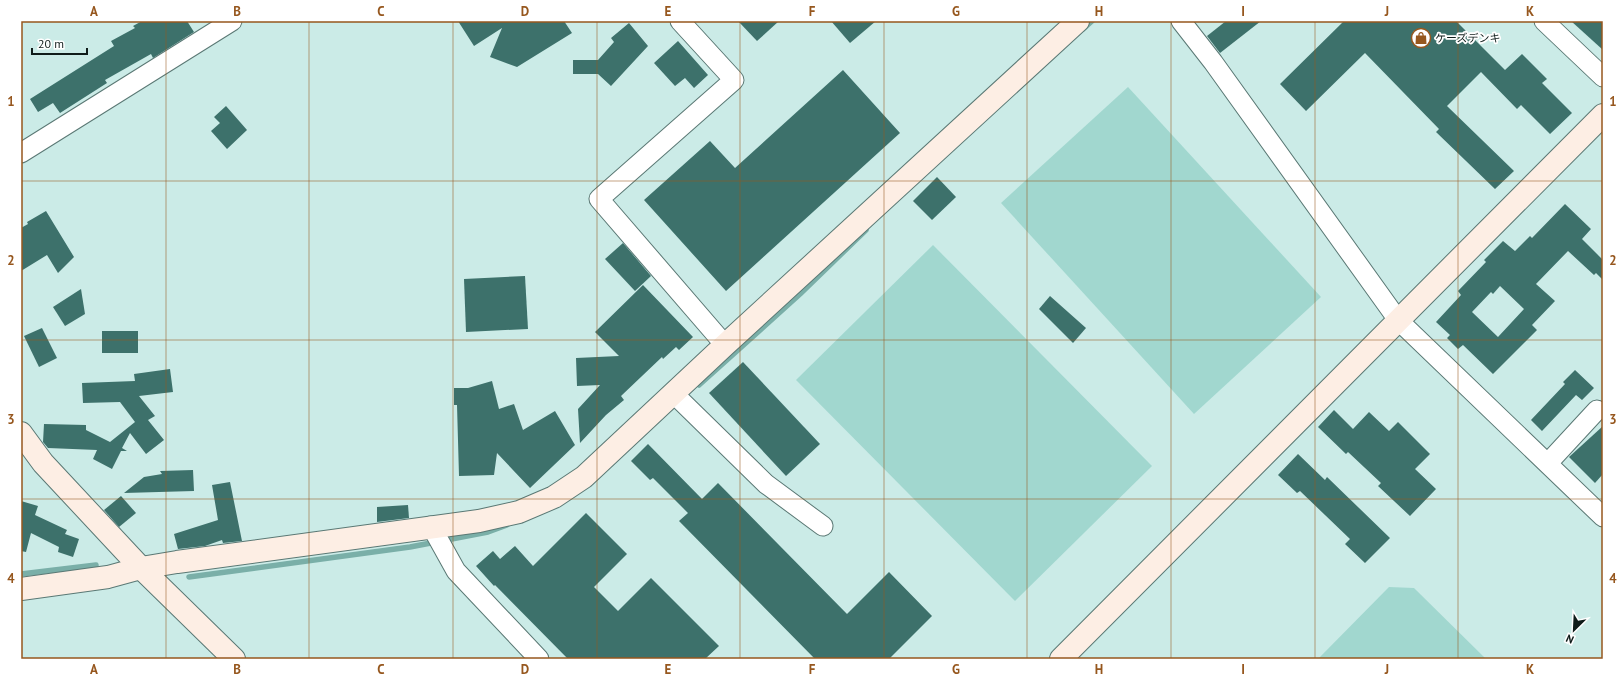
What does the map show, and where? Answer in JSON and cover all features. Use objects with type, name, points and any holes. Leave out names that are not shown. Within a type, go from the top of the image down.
[{"type":"street","points":[[21,152],[232,21]]},
{"type":"street","points":[[680,21],[734,80],[599,199],[725,345]]},
{"type":"street","points":[[21,589],[108,577],[141,568],[479,521],[519,512],[554,497],[584,477],[725,345],[1078,21]]},
{"type":"street","points":[[1181,21],[1213,62],[1398,320],[1603,517]]},
{"type":"street","points":[[1544,21],[1603,77]]},
{"type":"street","points":[[1061,659],[1603,115]]},
{"type":"street","points":[[674,394],[766,484],[823,526]]},
{"type":"street","points":[[1548,463],[1597,410]]},
{"type":"street","points":[[21,433],[43,462],[141,568],[234,659]]},
{"type":"street","points":[[433,528],[456,572],[539,659]]},
{"type":"green space","points":[[1128,87],[1321,297],[1194,414],[1001,203]]},
{"type":"green space","points":[[933,245],[1152,466],[1015,601],[796,380]]},
{"type":"green space","points":[[1389,587],[1414,588],[1486,659],[1318,659]]},
{"type":"building","points":[[142,21],[187,21],[194,32],[153,58],[151,54],[105,80],[107,83],[60,113],[53,103],[38,112],[30,99],[114,46],[111,41],[135,28],[133,26]]},
{"type":"building","points":[[458,21],[564,21],[572,33],[517,67],[490,57],[502,28],[474,46]]},
{"type":"building","points":[[738,21],[779,21],[757,41]]},
{"type":"building","points":[[831,21],[876,21],[850,43]]},
{"type":"building","points":[[1226,21],[1261,21],[1220,53],[1207,36]]},
{"type":"building","points":[[1344,21],[1456,21],[1505,70],[1522,54],[1547,79],[1542,83],[1572,113],[1550,134],[1521,105],[1517,109],[1481,72],[1447,106],[1514,171],[1495,189],[1436,132],[1439,129],[1365,53],[1306,111],[1280,84]]},
{"type":"building","points":[[1571,21],[1603,21],[1603,50]]},
{"type":"building","points":[[629,23],[648,46],[611,86],[598,74],[573,74],[573,60],[598,60],[614,42],[611,38]]},
{"type":"building","points":[[678,41],[708,75],[694,88],[685,78],[675,86],[654,63]]},
{"type":"building","points":[[843,70],[900,133],[726,291],[644,200],[710,141],[735,168]]},
{"type":"building","points":[[226,106],[247,130],[227,149],[211,131],[220,123],[214,117]]},
{"type":"building","points":[[937,177],[956,197],[932,220],[913,201]]},
{"type":"building","points":[[1565,204],[1591,229],[1582,239],[1603,260],[1603,280],[1596,273],[1594,275],[1568,251],[1536,284],[1555,301],[1532,325],[1537,330],[1493,374],[1463,345],[1458,349],[1447,338],[1450,335],[1436,322],[1461,295],[1458,291],[1486,262],[1484,260],[1503,241],[1515,251],[1530,236],[1532,238]],"holes":[[[1500,286],[1524,309],[1498,337],[1472,312],[1491,292],[1493,294]]]},
{"type":"building","points":[[46,211],[74,257],[58,273],[47,255],[21,271],[21,228],[28,224],[27,222]]},
{"type":"building","points":[[623,243],[651,276],[635,291],[605,259]]},
{"type":"building","points":[[525,276],[528,329],[466,332],[464,279]]},
{"type":"building","points":[[643,285],[693,337],[679,350],[676,347],[663,359],[662,357],[621,396],[624,400],[606,415],[580,443],[578,409],[600,385],[577,386],[576,358],[619,356],[595,332]]},
{"type":"building","points":[[81,289],[85,314],[65,326],[53,307]]},
{"type":"building","points":[[1050,296],[1086,328],[1073,343],[1039,309]]},
{"type":"building","points":[[42,328],[57,358],[39,367],[24,336]]},
{"type":"building","points":[[102,331],[138,331],[138,353],[102,353]]},
{"type":"building","points":[[743,362],[820,444],[786,476],[709,393]]},
{"type":"building","points":[[170,369],[173,392],[139,396],[155,416],[148,420],[164,440],[146,454],[130,433],[122,448],[127,451],[121,451],[112,469],[93,459],[97,450],[48,448],[43,442],[44,424],[86,425],[86,430],[110,442],[135,422],[120,402],[83,403],[82,383],[135,381],[134,374]]},
{"type":"building","points":[[1575,370],[1594,388],[1582,400],[1576,395],[1542,431],[1531,420],[1565,384],[1563,382]]},
{"type":"building","points":[[492,381],[499,409],[514,404],[523,430],[555,411],[575,445],[530,488],[497,453],[494,475],[459,476],[457,405],[454,405],[454,388],[468,388]]},
{"type":"building","points":[[1334,410],[1353,429],[1369,412],[1389,431],[1398,422],[1430,454],[1415,469],[1436,489],[1410,516],[1378,486],[1381,483],[1348,452],[1346,454],[1318,427]]},
{"type":"building","points":[[1603,426],[1603,474],[1595,483],[1569,457]]},
{"type":"building","points":[[648,444],[702,499],[718,483],[847,614],[889,572],[932,616],[889,659],[815,659],[679,521],[688,513],[653,478],[650,480],[631,461]]},
{"type":"building","points":[[1298,454],[1325,480],[1327,477],[1390,538],[1365,563],[1345,544],[1350,539],[1300,491],[1297,493],[1278,475]]},
{"type":"building","points":[[193,470],[194,491],[124,493],[144,477],[162,474],[160,471]]},
{"type":"building","points":[[230,482],[242,541],[223,543],[222,540],[205,546],[178,549],[174,534],[218,520],[212,485]]},
{"type":"building","points":[[121,496],[136,513],[119,527],[104,510]]},
{"type":"building","points":[[21,501],[38,506],[35,515],[67,530],[65,534],[79,539],[73,557],[58,552],[59,547],[31,533],[26,552],[21,551]]},
{"type":"building","points":[[408,505],[409,518],[377,522],[377,507]]},
{"type":"building","points":[[586,513],[627,554],[594,587],[618,611],[651,578],[719,646],[705,659],[568,659],[495,585],[494,586],[476,566],[493,551],[500,559],[515,546],[533,566]]},
{"type":"waterway","points":[[1083,29],[1092,21]]},
{"type":"waterway","points":[[699,385],[800,294],[866,230]]},
{"type":"waterway","points":[[189,577],[410,547],[488,532],[507,525]]},
{"type":"waterway","points":[[21,574],[96,565]]},
{"type":"place","name":"ケーズデンキ","points":[[1421,38]]}]
